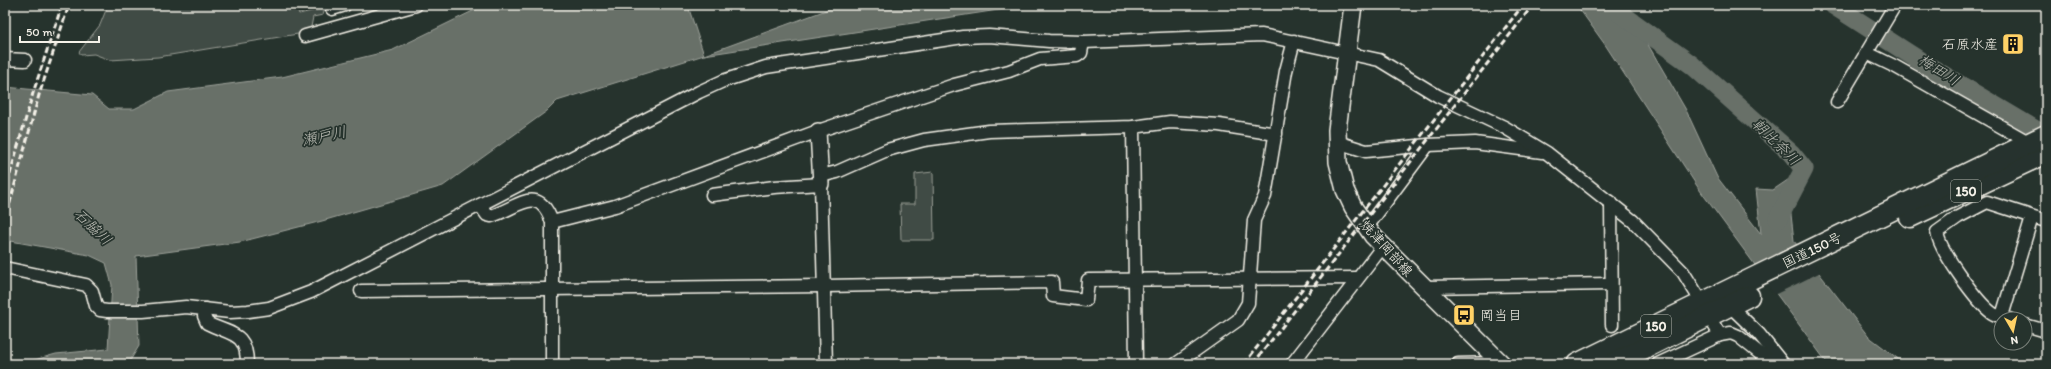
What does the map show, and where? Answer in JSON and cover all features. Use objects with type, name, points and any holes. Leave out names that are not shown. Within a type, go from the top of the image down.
[{"type":"highway","name":"国道150号","points":[[1613,364],[1736,297],[1891,219],[2042,146]]},
{"type":"highway","name":"国道150号","points":[[1577,364],[1736,297]]},
{"type":"main road","name":"焼津岡部線","points":[[1353,5],[1337,142],[1338,162],[1346,190],[1353,207],[1383,246],[1501,364]]},
{"type":"street","points":[[333,5],[332,9],[345,5]]},
{"type":"street","points":[[305,36],[416,5]]},
{"type":"street","points":[[1837,102],[1894,5]]},
{"type":"street","points":[[5,268],[86,285],[92,290],[96,306],[100,310],[143,311],[186,307],[230,312],[248,311],[287,302],[311,292],[699,92],[723,81],[766,67],[963,37],[989,36],[1083,42],[1262,35],[1347,50],[1386,62],[1438,96],[1504,127],[1547,152],[1611,202],[1656,244],[1683,272],[1698,296]]},
{"type":"street","points":[[1176,364],[1238,320],[1248,303],[1254,220],[1266,196],[1286,71],[1294,41]]},
{"type":"street","points":[[552,222],[615,206],[818,131],[954,85],[1009,72],[1040,60],[1077,56],[1081,53],[1083,42]]},
{"type":"street","points":[[1867,53],[1896,67],[2042,146]]},
{"type":"street","points":[[5,60],[25,60]]},
{"type":"street","points":[[712,195],[821,180],[887,150],[924,140],[989,130],[1133,127],[1170,122],[1219,125],[1276,134]]},
{"type":"street","points":[[1133,127],[1136,364]]},
{"type":"street","points":[[818,131],[821,180],[826,364]]},
{"type":"street","points":[[1337,142],[1366,151],[1428,145],[1493,144],[1547,152]]},
{"type":"street","points":[[1367,227],[1428,145]]},
{"type":"street","points":[[480,205],[487,215],[491,216],[530,200],[538,201],[545,205],[552,222],[552,364]]},
{"type":"street","points":[[1611,202],[1610,284],[1612,325]]},
{"type":"street","points":[[1993,313],[1952,266],[1938,240],[1937,232],[1958,217],[1987,202],[2046,221]]},
{"type":"street","points":[[2008,311],[2032,216]]},
{"type":"street","points":[[1292,364],[1383,246]]},
{"type":"street","points":[[361,291],[551,290],[1052,282],[1053,296],[1086,300],[1088,280],[1358,278]]},
{"type":"street","points":[[1425,287],[1610,284]]},
{"type":"street","points":[[1736,297],[1759,334],[1783,364]]},
{"type":"street","points":[[205,309],[204,316],[206,323],[232,333],[243,342],[246,348],[247,364]]},
{"type":"street","points":[[2033,327],[2046,331]]},
{"type":"street","points":[[1658,364],[1717,330],[1738,336],[1773,364]]},
{"type":"street","points":[[1458,364],[1501,364]]},
{"type":"shaded area","points":[[108,5],[300,5],[297,11],[299,14],[325,8],[323,15],[313,17],[310,32],[158,57],[110,60],[94,54],[81,55],[79,52],[100,25]]},
{"type":"shaded area","points":[[302,5],[326,5],[299,11]]},
{"type":"shaded area","points":[[933,172],[934,240],[901,240],[900,204],[915,204],[915,174]]},
{"type":"water","points":[[485,5],[695,5],[689,9],[704,55],[557,101],[547,111],[443,186],[322,221],[240,242],[136,256],[139,346],[128,364],[29,364],[31,361],[56,354],[108,349],[112,285],[106,263],[89,255],[5,240],[5,87],[92,95],[109,109],[134,109],[168,92],[282,77],[393,50]]},
{"type":"water","points":[[840,5],[1031,5],[704,55]]},
{"type":"water","points":[[1574,5],[1625,5],[1686,110],[1717,177],[1761,234],[1756,189],[1773,190],[1804,169],[1789,197],[1794,241],[1868,336],[1905,364],[1862,364],[1860,362],[1860,364],[1828,364],[1699,189],[1606,46],[1578,7]]},
{"type":"pier","points":[[1800,245],[1821,272],[1774,295],[1754,267]]},
{"type":"waterway","name":"朝比奈川","points":[[1616,5],[1620,13],[1692,65],[1791,153],[1804,169],[1778,219]]},
{"type":"waterway","name":"梅田川","points":[[1833,5],[1928,66],[2046,136]]},
{"type":"railway","points":[[5,192],[33,93],[62,5]]},
{"type":"railway","points":[[5,221],[39,95],[69,5]]},
{"type":"railway","points":[[1244,364],[1523,5]]},
{"type":"railway","points":[[1253,364],[1533,5]]},
{"type":"place","name":"石原水産","points":[[2013,44]]},
{"type":"place","name":"岡当目","points":[[1464,315]]},
{"type":"water label","name":"瀬戸川","points":[[324,136]]},
{"type":"water label","name":"石脇川","points":[[93,227]]}]
